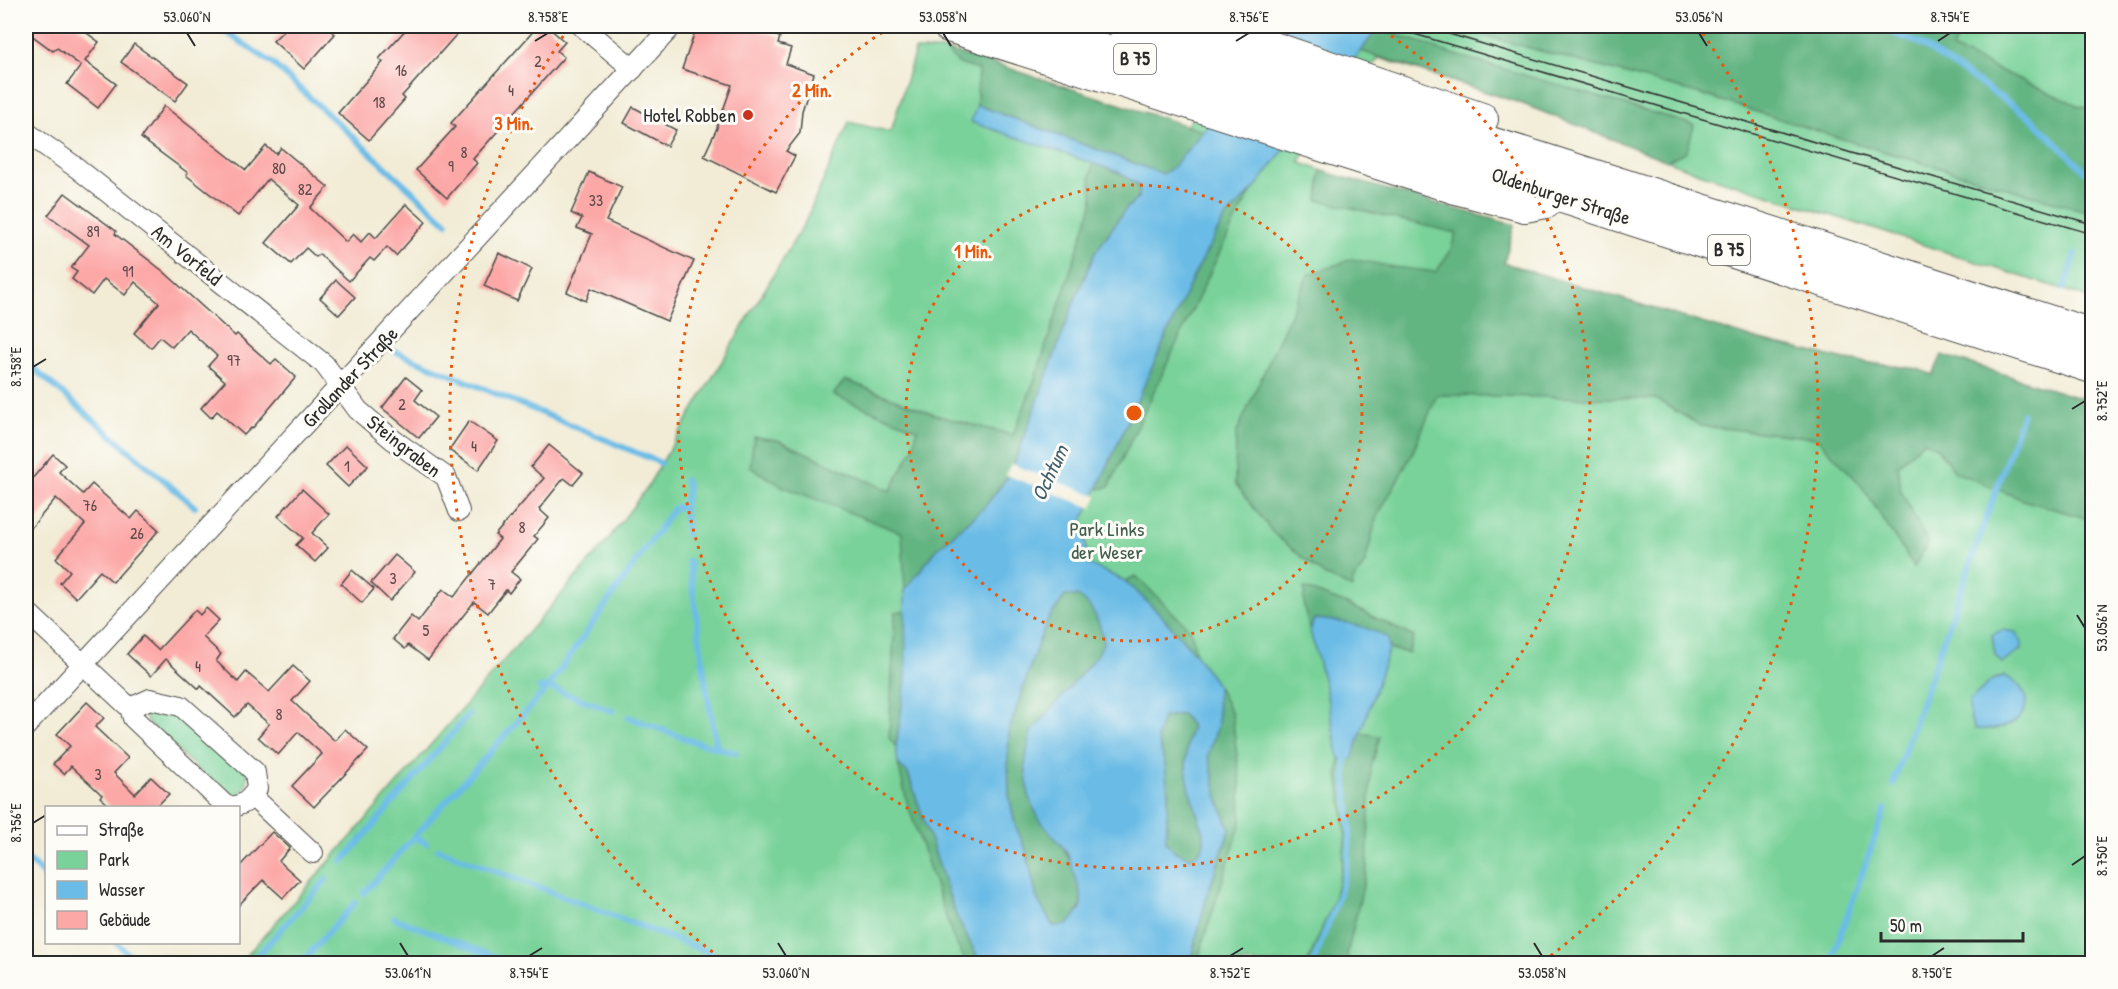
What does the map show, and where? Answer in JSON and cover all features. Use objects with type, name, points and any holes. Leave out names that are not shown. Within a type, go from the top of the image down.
[{"type":"highway","points":[[949,26],[1227,74],[1338,110]]},
{"type":"highway","name":"Oldenburger Straße","points":[[1124,26],[1227,74]]},
{"type":"highway","points":[[1209,26],[1227,74]]},
{"type":"highway","name":"Oldenburger Straße","points":[[1041,29],[1227,74],[1338,110],[1568,198],[2092,367]]},
{"type":"highway","name":"Oldenburger Straße","points":[[1338,110],[1561,166],[2092,335]]},
{"type":"street","points":[[582,26],[633,69]]},
{"type":"street","name":"Grollander Straße","points":[[26,726],[672,26]]},
{"type":"street","name":"Am Vorfeld","points":[[26,132],[94,181],[324,364],[342,386]]},
{"type":"street","name":"Steingraben","points":[[342,386],[358,410],[392,439],[446,477],[459,511]]},
{"type":"street","points":[[26,611],[130,708],[133,718],[225,806]]},
{"type":"street","points":[[130,708],[150,699],[181,706],[255,772],[257,789],[240,806]]},
{"type":"street","points":[[252,796],[313,853]]},
{"type":"green space","name":"Park Links der Weser","points":[[1265,26],[2092,26],[2092,299],[1699,173],[1523,104],[1379,58],[1299,162],[1378,189],[1514,225],[1504,263],[1751,338],[1845,360],[1919,369],[1933,375],[1942,355],[2092,402],[2092,963],[239,964],[603,546],[646,489],[805,222],[849,122],[891,132],[915,50],[945,50],[983,60],[1186,126]]},
{"type":"green space","points":[[1448,26],[1962,26],[1952,49],[2079,106],[2092,109],[2092,213],[1852,142],[1697,93]]},
{"type":"green space","points":[[1377,29],[1439,50],[1694,125],[1687,151],[1667,161],[1523,104],[1361,51]]},
{"type":"green space","points":[[945,50],[983,60],[1203,131],[1172,168],[1163,174],[977,105],[978,70],[959,64]]},
{"type":"green space","points":[[1093,163],[1131,180],[1140,190],[1138,198],[1124,211],[1095,253],[1076,297],[1011,473],[983,509],[938,548],[905,590],[902,533],[782,486],[750,467],[754,437],[778,440],[890,491],[914,447],[917,429],[833,395],[845,380],[942,417],[1013,435],[1036,376],[1093,202],[1090,177]]},
{"type":"green space","points":[[1321,171],[1514,225],[1504,263],[1751,338],[1845,360],[1919,369],[1933,375],[1942,355],[2092,402],[2092,520],[2026,501],[1955,472],[1936,447],[1924,441],[1898,465],[1901,491],[1928,543],[1914,567],[1861,485],[1817,438],[1701,426],[1656,399],[1437,395],[1412,454],[1376,519],[1365,564],[1353,581],[1352,588],[1324,575],[1273,533],[1235,483],[1236,434],[1308,275],[1352,259],[1436,272],[1450,252],[1456,233],[1318,200]]},
{"type":"green space","points":[[1253,190],[1215,262],[1109,487],[1097,489],[1193,277],[1224,219]]},
{"type":"green space","points":[[1136,576],[1191,630],[1196,655],[1159,613],[1125,581]]},
{"type":"green space","points":[[1304,588],[1347,604],[1414,637],[1409,653],[1389,649],[1388,638],[1352,624],[1314,619],[1310,631],[1304,607]]},
{"type":"green space","points":[[1078,595],[1096,615],[1104,641],[1098,654],[1055,836],[1070,860],[1078,879],[1082,897],[1081,905],[1068,925],[1053,926],[1037,899],[1026,850],[1015,825],[1009,795],[1009,731],[1048,619],[1065,596]]},
{"type":"green space","points":[[906,611],[906,679],[896,747],[889,738],[895,612]]},
{"type":"green space","points":[[1217,685],[1232,714],[1240,781],[1241,823],[1198,963],[1190,964],[1207,895],[1230,829],[1219,802],[1208,755],[1218,725]]},
{"type":"green space","points":[[152,705],[187,719],[247,771],[244,789],[237,795],[227,797],[147,722],[145,713]]},
{"type":"green space","points":[[1183,714],[1192,727],[1187,747],[1186,768],[1204,837],[1201,849],[1190,858],[1174,851],[1166,842],[1168,793],[1165,764],[1157,737],[1163,717]]},
{"type":"green space","points":[[1360,733],[1380,736],[1371,767],[1367,869],[1347,955],[1350,963],[1307,964],[1334,900],[1343,860],[1346,834],[1338,773],[1340,759],[1352,758]]},
{"type":"green space","points":[[898,764],[908,773],[956,915],[981,963],[967,963],[953,938],[907,802]]},
{"type":"water","name":"Ochtum","points":[[1281,26],[1380,26],[1253,190],[1224,219],[1193,277],[1083,520],[1088,564],[1125,581],[1159,613],[1196,655],[1217,685],[1218,725],[1208,755],[1219,802],[1230,829],[1207,895],[1190,963],[981,963],[956,915],[908,773],[898,764],[896,747],[906,679],[905,590],[938,548],[983,509],[1011,473],[1076,297],[1095,253],[1124,211],[1138,198],[1140,190],[1137,184],[1118,172],[971,122],[977,105],[1163,174],[1172,168],[1203,131]],"holes":[[[1065,596],[1078,596],[1093,610],[1104,641],[1098,654],[1030,734],[1025,765],[1029,798],[1039,819],[1067,852],[1081,894],[1081,908],[1068,925],[1053,926],[1037,899],[1026,850],[1015,825],[1009,795],[1009,731],[1048,619]],[[1182,714],[1192,727],[1187,747],[1186,768],[1204,837],[1201,849],[1190,858],[1174,851],[1166,842],[1168,793],[1165,764],[1157,737],[1163,717]]]},
{"type":"water","points":[[1314,619],[1352,624],[1388,638],[1389,649],[1352,759],[1340,759],[1337,749],[1325,686],[1310,631]]},
{"type":"water","points":[[2002,630],[2015,632],[2022,643],[2020,651],[2002,663],[1995,655],[1992,635]]},
{"type":"water","points":[[2004,676],[2021,688],[2025,696],[2024,711],[2010,724],[1996,729],[1975,729],[1970,718],[1969,701],[1992,680]]},
{"type":"pier","points":[[1011,464],[1097,496],[1092,508],[1006,475]]},
{"type":"building","points":[[26,26],[77,26],[99,42],[85,61],[116,84],[98,108],[67,84],[81,66],[57,48],[53,51],[26,31]]},
{"type":"building","points":[[288,26],[325,26],[335,34],[304,69],[273,41]]},
{"type":"building","points":[[409,26],[464,26],[402,96],[405,99],[369,140],[338,113],[383,62],[379,59]]},
{"type":"building","points":[[538,26],[547,26],[565,42],[557,51],[564,57],[473,159],[477,163],[447,198],[416,170],[455,127],[451,123]]},
{"type":"building","points":[[697,26],[746,26],[780,37],[778,44],[791,48],[786,64],[814,74],[802,111],[800,133],[786,151],[795,156],[776,192],[704,156],[717,128],[718,119],[732,85],[682,69]]},
{"type":"building","points":[[134,44],[188,83],[175,101],[121,62]]},
{"type":"building","points":[[164,106],[246,170],[266,146],[276,154],[281,148],[328,187],[310,208],[346,242],[353,234],[361,242],[370,232],[376,238],[406,204],[426,222],[396,256],[387,247],[374,261],[370,258],[349,281],[319,254],[316,257],[306,248],[291,264],[266,243],[299,205],[268,179],[238,216],[186,175],[188,173],[141,138]]},
{"type":"building","points":[[633,107],[676,130],[667,146],[624,123]]},
{"type":"building","points":[[589,172],[622,187],[606,221],[694,261],[667,321],[591,288],[586,301],[567,292],[592,234],[577,228],[582,218],[571,213]]},
{"type":"building","points":[[65,193],[116,231],[115,234],[163,271],[235,336],[237,334],[271,364],[276,359],[296,377],[252,429],[244,435],[217,411],[211,418],[201,408],[225,381],[208,366],[217,356],[188,329],[172,347],[160,337],[151,348],[134,333],[159,303],[135,282],[125,295],[104,279],[92,295],[72,279],[77,272],[71,268],[89,245],[48,215]]},
{"type":"building","points":[[499,253],[532,269],[517,301],[484,286]]},
{"type":"building","points":[[336,280],[355,297],[339,315],[320,298]]},
{"type":"building","points":[[406,377],[422,390],[415,400],[436,417],[419,438],[382,408]]},
{"type":"building","points":[[469,421],[498,441],[478,470],[449,450]]},
{"type":"building","points":[[346,445],[368,466],[348,487],[326,466]]},
{"type":"building","points":[[549,445],[583,473],[573,485],[564,478],[539,509],[549,518],[534,536],[538,539],[511,572],[520,579],[509,593],[506,590],[488,613],[474,602],[428,660],[408,645],[405,649],[393,639],[411,616],[418,622],[443,589],[454,597],[500,539],[495,535],[544,478],[531,467]]},
{"type":"building","points":[[53,454],[65,465],[59,472],[83,494],[92,484],[131,519],[138,511],[159,530],[113,582],[100,571],[76,598],[60,583],[70,571],[56,558],[85,524],[56,498],[26,534],[26,486]]},
{"type":"building","points":[[302,489],[329,514],[312,533],[328,548],[315,562],[296,545],[303,538],[278,516]]},
{"type":"building","points":[[395,555],[415,572],[390,601],[371,583]]},
{"type":"building","points":[[352,570],[374,589],[362,603],[341,584]]},
{"type":"building","points":[[206,608],[219,620],[203,637],[221,654],[216,661],[238,682],[246,672],[269,692],[293,666],[310,681],[292,701],[335,741],[345,729],[368,750],[314,807],[292,786],[322,754],[298,732],[278,755],[258,737],[269,724],[247,705],[235,717],[201,686],[199,689],[166,659],[151,676],[127,654],[143,636],[158,650],[195,610],[200,615]]},
{"type":"building","points":[[87,702],[104,718],[95,727],[128,758],[114,773],[135,794],[151,777],[169,794],[157,806],[110,806],[100,797],[102,795],[71,766],[64,774],[53,764],[70,746],[57,734]]},
{"type":"building","points":[[272,832],[290,848],[279,861],[300,880],[283,898],[263,880],[240,904],[240,866]]},
{"type":"waterway","points":[[217,26],[272,63],[447,223]]},
{"type":"waterway","points":[[1873,26],[1919,43],[2030,117],[2092,178]]},
{"type":"waterway","points":[[2064,288],[2075,254]]},
{"type":"waterway","points":[[389,349],[661,463]]},
{"type":"waterway","points":[[26,362],[195,507]]},
{"type":"waterway","points":[[1893,784],[2023,413]]},
{"type":"waterway","points":[[685,480],[688,487],[684,506],[687,534]]},
{"type":"waterway","points":[[364,893],[548,687],[674,508],[684,506]]},
{"type":"waterway","points":[[689,561],[717,748]]},
{"type":"waterway","points":[[539,688],[548,687],[613,711]]},
{"type":"waterway","points":[[342,862],[469,714]]},
{"type":"waterway","points":[[628,717],[692,741],[736,753]]},
{"type":"waterway","points":[[1313,964],[1337,901],[1349,853],[1350,826],[1346,758]]},
{"type":"waterway","points":[[1830,964],[1885,809]]},
{"type":"waterway","points":[[415,837],[426,843]]},
{"type":"waterway","points":[[438,849],[740,964]]},
{"type":"waterway","points":[[26,858],[45,876]]},
{"type":"waterway","points":[[250,964],[326,880]]},
{"type":"waterway","points":[[300,964],[355,903]]},
{"type":"waterway","points":[[394,918],[513,964]]},
{"type":"waterway","points":[[118,944],[132,958]]},
{"type":"tram line","points":[[1387,26],[2092,234]]},
{"type":"tram line","points":[[1422,26],[2092,224]]},
{"type":"place","name":"Hotel Robben","points":[[748,115]]}]
